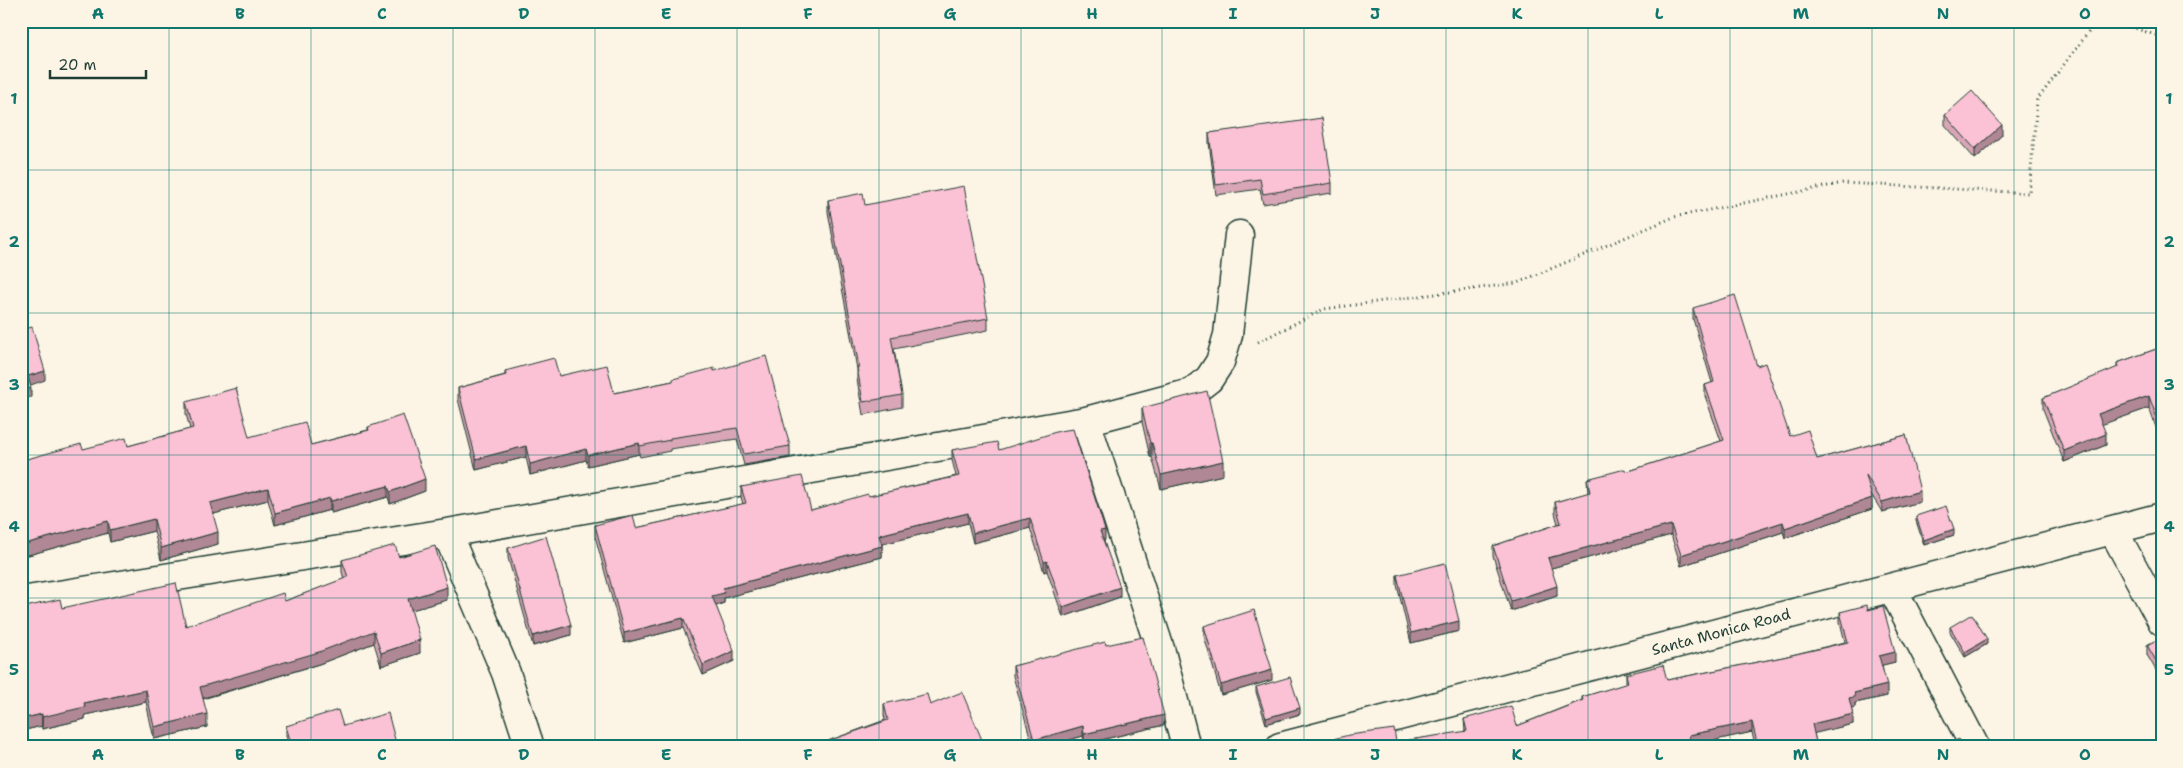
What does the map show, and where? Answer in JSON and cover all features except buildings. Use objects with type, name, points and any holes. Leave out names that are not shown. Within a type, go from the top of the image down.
[{"type":"street","points":[[21,601],[447,533],[1086,421],[1191,393],[1209,379],[1220,362],[1228,335],[1239,235]]},
{"type":"street","points":[[1086,421],[1161,652],[1186,747]]},
{"type":"street","name":"Santa Monica Road","points":[[1280,747],[2162,517]]},
{"type":"street","points":[[2113,530],[2162,620]]},
{"type":"street","points":[[447,533],[506,673],[530,747]]},
{"type":"street","points":[[1892,588],[1975,747]]},
{"type":"path","points":[[1220,362],[1324,309],[1517,283],[1674,216],[1843,183],[2029,192],[2037,100],[2098,21]]},
{"type":"path","points":[[2112,21],[2162,37]]}]
